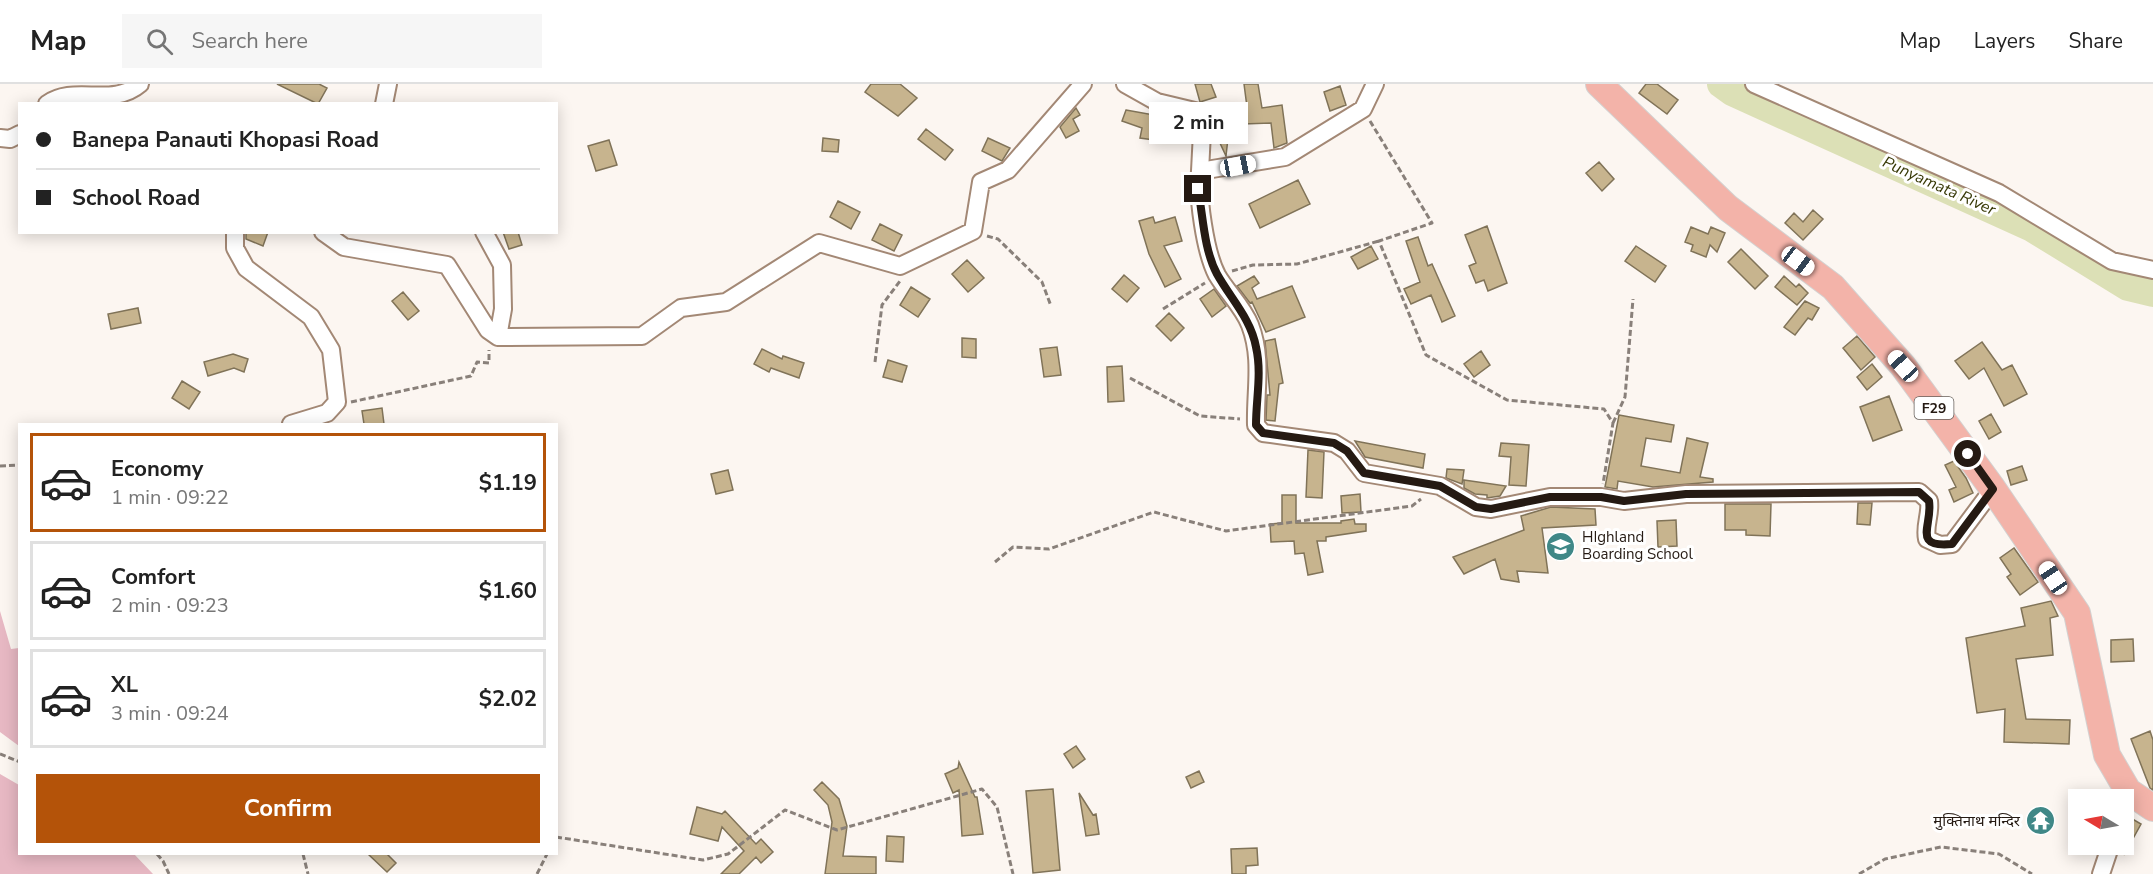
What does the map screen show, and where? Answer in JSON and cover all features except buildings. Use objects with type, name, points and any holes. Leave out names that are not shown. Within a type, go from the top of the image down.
[{"type":"main road","name":"F29","points":[[1599,84],[1728,208],[1833,287],[1903,366],[1993,489],[2077,613],[2107,755],[2122,789]]},
{"type":"main road","name":"F29","points":[[2134,800],[2153,808]]},
{"type":"street","points":[[48,102],[53,96],[66,88],[85,87],[115,92],[135,88],[140,84]]},
{"type":"street","points":[[384,102],[388,84]]},
{"type":"street","points":[[493,333],[642,336],[681,308],[726,302],[819,243],[900,266],[974,231],[981,183],[1008,170],[1083,84]]},
{"type":"street","points":[[1125,84],[1157,102],[1203,113],[1198,189],[1212,261],[1218,275],[1249,323],[1256,347],[1259,371],[1256,425],[1263,433],[1334,443],[1347,451],[1364,473],[1440,486],[1476,507],[1491,509],[1550,497],[1601,497],[1624,501],[1686,494],[1919,492],[1929,501],[1930,509],[1925,532],[1927,539],[1933,544],[1940,545],[1952,544],[1993,489]]},
{"type":"street","points":[[1200,171],[1285,157],[1363,109],[1375,84]]},
{"type":"street","points":[[1754,84],[1999,193],[2112,261],[2153,270]]},
{"type":"street","points":[[0,138],[10,139],[18,135]]},
{"type":"street","points":[[235,234],[235,248],[246,268],[311,317],[331,350],[337,402],[327,413],[294,423]]},
{"type":"street","points":[[326,234],[344,247],[447,265],[493,333]]},
{"type":"street","points":[[485,234],[502,265],[504,309],[493,333]]},
{"type":"street","points":[[2101,874],[2107,855]]},
{"type":"path","points":[[1163,309],[1218,275],[1253,265],[1297,264],[1379,241],[1432,223],[1363,109]]},
{"type":"path","points":[[974,231],[998,239],[1042,282],[1051,306]]},
{"type":"path","points":[[1379,241],[1426,355],[1508,400],[1604,409],[1613,423]]},
{"type":"path","points":[[874,362],[882,305],[904,277],[900,266]]},
{"type":"path","points":[[1601,497],[1613,423],[1625,397],[1633,299]]},
{"type":"path","points":[[337,402],[359,402],[471,376],[477,362],[489,363],[493,333]]},
{"type":"path","points":[[1130,378],[1200,416],[1239,419],[1256,425]]},
{"type":"path","points":[[0,466],[18,465]]},
{"type":"path","points":[[995,562],[1012,547],[1049,549],[1154,512],[1226,531],[1412,506],[1440,486]]},
{"type":"path","points":[[0,754],[18,761]]},
{"type":"path","points":[[558,837],[703,860],[728,855],[785,810],[837,830],[982,789],[997,807],[1013,874]]},
{"type":"path","points":[[1859,874],[1885,859],[1941,848],[1999,854],[2032,874]]},
{"type":"path","points":[[158,855],[169,874]]},
{"type":"path","points":[[303,855],[308,874]]},
{"type":"path","points":[[537,874],[546,855]]},
{"type":"shaded area","points":[[0,611],[11,649],[18,648],[18,745],[0,732]]},
{"type":"shaded area","points":[[0,774],[18,784],[18,855],[135,855],[153,874],[0,874]]},
{"type":"waterway","name":"Punyamata River","points":[[1721,84],[1732,92],[2032,228],[2128,287],[2153,293]]},
{"type":"place","name":"HIghland Boarding School","points":[[1561,546]]},
{"type":"place","name":"मुक्तिनाथ मन्दिर","points":[[2041,821]]},
{"type":"route","points":[[1198,189],[1212,261],[1218,275],[1249,323],[1256,347],[1259,371],[1256,425],[1263,433],[1334,443],[1347,451],[1364,473],[1376,477],[1440,486],[1476,507],[1491,509],[1550,497],[1601,497],[1624,501],[1686,494],[1919,492],[1929,501],[1930,509],[1925,532],[1927,539],[1933,544],[1940,545],[1952,544],[1993,489],[1968,454]]}]
